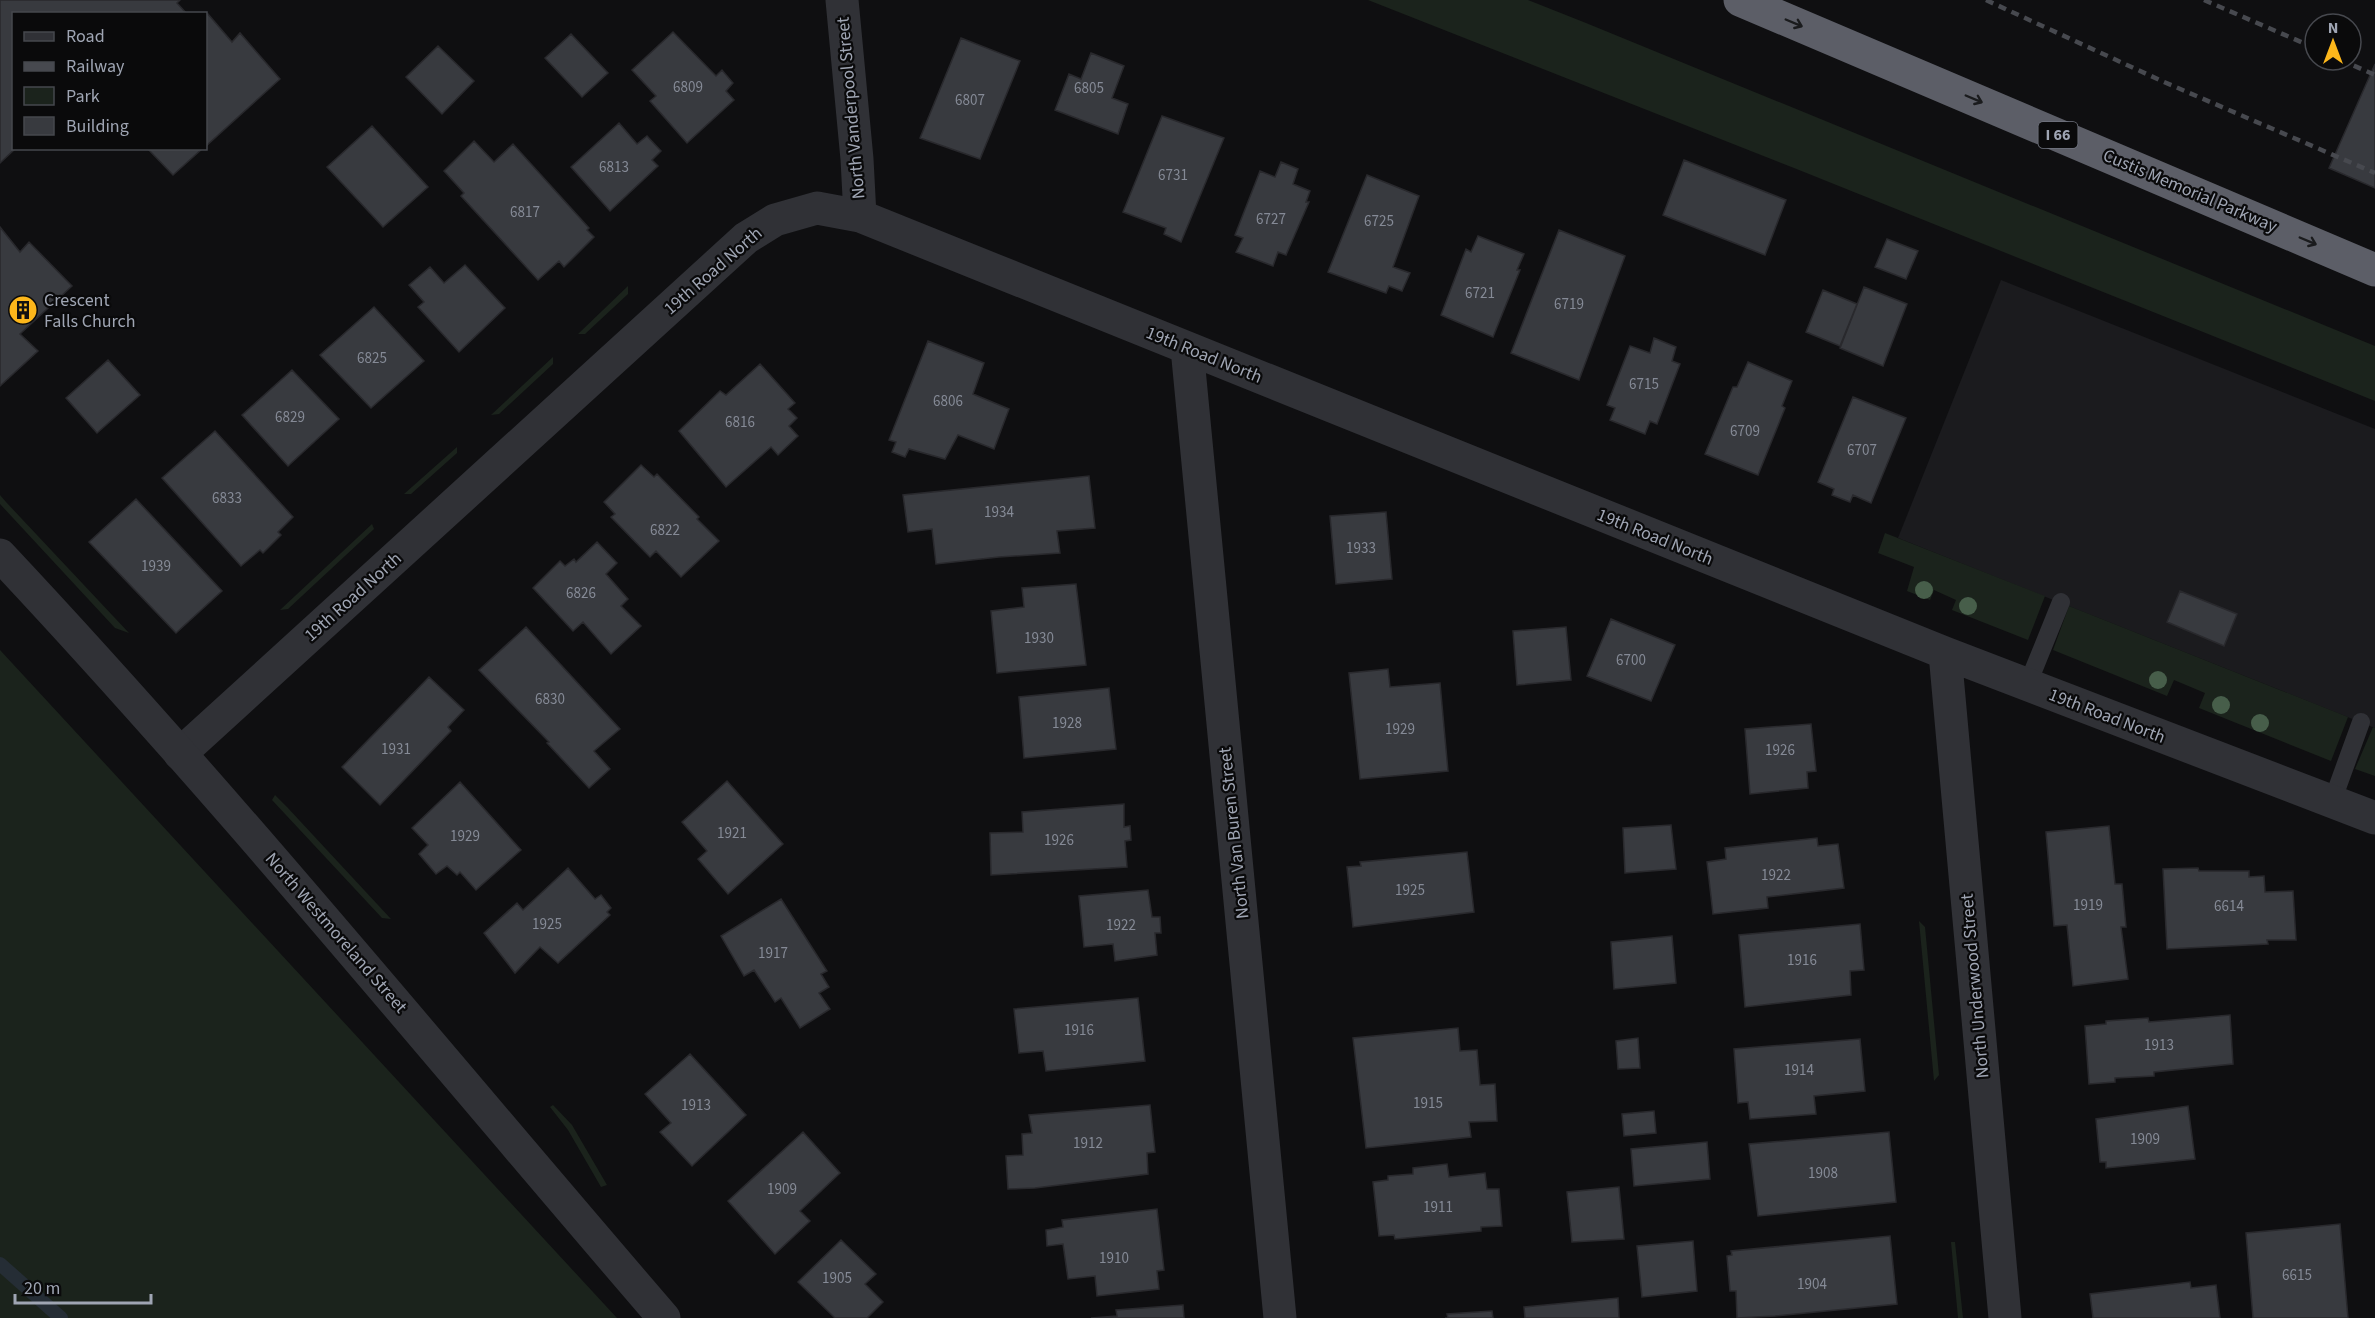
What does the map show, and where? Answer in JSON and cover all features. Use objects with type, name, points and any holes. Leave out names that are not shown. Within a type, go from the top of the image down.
[{"type":"highway","name":"Custis Memorial Parkway","points":[[1740,0],[2375,270]]},
{"type":"street","name":"North Vanderpool Street","points":[[842,0],[860,216]]},
{"type":"street","name":"19th Road North","points":[[180,754],[746,238],[775,220],[817,208],[860,216],[2027,686],[2375,818]]},
{"type":"street","name":"North Van Buren Street","points":[[1187,348],[1280,1318]]},
{"type":"street","name":"North Westmoreland Street","points":[[0,555],[180,754],[329,924],[664,1318]]},
{"type":"street","name":"North Underwood Street","points":[[1945,653],[2006,1318]]},
{"type":"lane","points":[[2027,686],[2061,602]]},
{"type":"lane","points":[[2332,802],[2361,722]]},
{"type":"shaded area","points":[[2001,280],[2375,429],[2375,728],[1898,538]]},
{"type":"green space","points":[[1368,0],[1528,0],[1586,23],[2375,346],[2375,401],[1794,168]]},
{"type":"green space","points":[[628,286],[628,294],[585,334],[578,334]]},
{"type":"green space","points":[[553,357],[553,364],[499,414],[491,415]]},
{"type":"green space","points":[[457,447],[457,453],[411,494],[404,494]]},
{"type":"green space","points":[[0,495],[129,633],[115,628],[0,504]]},
{"type":"green space","points":[[372,524],[374,529],[288,609],[280,610]]},
{"type":"green space","points":[[1885,533],[2045,596],[2028,640],[1952,610],[1956,600],[1934,590],[1930,600],[1907,591],[1914,567],[1878,553]]},
{"type":"green space","points":[[2069,606],[2348,717],[2331,761],[2199,708],[2205,693],[2174,680],[2167,696],[2053,650]]},
{"type":"green space","points":[[0,650],[617,1318],[0,1318]]},
{"type":"green space","points":[[2373,727],[2375,728],[2375,776],[2355,769]]},
{"type":"green space","points":[[275,795],[391,919],[382,918],[272,800]]},
{"type":"green space","points":[[1919,921],[1925,927],[1939,1075],[1934,1081]]},
{"type":"green space","points":[[553,1105],[572,1125],[607,1185],[601,1187],[568,1130],[550,1107]]},
{"type":"green space","points":[[1951,1242],[1955,1242],[1963,1318],[1958,1318]]},
{"type":"building","points":[[0,0],[180,0],[177,3],[185,12],[12,12],[12,150],[14,150],[0,163]]},
{"type":"building","points":[[207,15],[232,42],[240,33],[280,79],[207,145]]},
{"type":"building","points":[[673,32],[716,76],[722,70],[733,83],[726,91],[734,100],[687,143],[650,101],[656,96],[632,70]]},
{"type":"building","points":[[571,34],[608,73],[582,97],[545,58]]},
{"type":"building","points":[[961,38],[1020,61],[980,159],[920,138]]},
{"type":"building","points":[[438,46],[474,81],[442,114],[406,77]]},
{"type":"building","points":[[1091,53],[1124,66],[1112,98],[1128,104],[1118,134],[1055,110],[1069,74],[1081,79]]},
{"type":"building","points":[[2375,64],[2375,188],[2329,168]]},
{"type":"building","points":[[1162,116],[1224,138],[1181,242],[1164,234],[1166,228],[1123,212]]},
{"type":"building","points":[[619,123],[637,144],[647,136],[661,151],[652,160],[658,166],[610,211],[571,167]]},
{"type":"building","points":[[372,126],[428,187],[383,227],[327,167]]},
{"type":"building","points":[[474,141],[494,162],[513,144],[589,228],[587,230],[594,237],[564,267],[559,261],[538,280],[461,196],[464,193],[444,171]]},
{"type":"building","points":[[149,150],[201,150],[173,175]]},
{"type":"building","points":[[1684,160],[1786,200],[1765,255],[1663,215]]},
{"type":"building","points":[[1281,162],[1298,169],[1293,184],[1310,191],[1306,202],[1309,202],[1286,255],[1278,252],[1273,266],[1236,252],[1243,238],[1235,235],[1260,171],[1275,177]]},
{"type":"building","points":[[1367,175],[1419,196],[1393,267],[1410,273],[1402,291],[1389,286],[1386,293],[1328,272]]},
{"type":"building","name":"Crescent Falls Church","points":[[0,227],[20,252],[29,242],[72,286],[20,334],[38,351],[0,386]]},
{"type":"building","points":[[1559,230],[1625,256],[1579,380],[1511,353]]},
{"type":"building","points":[[1478,236],[1524,254],[1517,270],[1520,270],[1493,337],[1441,315],[1466,249],[1471,252]]},
{"type":"building","points":[[1887,239],[1918,251],[1906,279],[1875,267]]},
{"type":"building","points":[[465,265],[505,308],[459,352],[418,307],[424,302],[409,285],[430,267],[444,283]]},
{"type":"building","points":[[1864,287],[1907,304],[1883,366],[1840,348]]},
{"type":"building","points":[[1823,290],[1857,304],[1840,346],[1806,332]]},
{"type":"building","points":[[374,307],[424,361],[371,408],[320,355]]},
{"type":"building","points":[[1654,338],[1676,347],[1672,361],[1680,364],[1657,424],[1650,421],[1645,434],[1610,420],[1615,408],[1607,405],[1630,346],[1650,353]]},
{"type":"building","points":[[928,341],[984,363],[973,394],[1009,409],[994,449],[958,435],[945,459],[909,449],[905,457],[892,452],[896,442],[889,440]]},
{"type":"building","points":[[108,360],[140,395],[97,433],[66,398]]},
{"type":"building","points":[[1748,362],[1792,381],[1782,406],[1785,408],[1758,475],[1705,454],[1733,387],[1737,387]]},
{"type":"building","points":[[760,364],[795,403],[788,409],[797,418],[789,426],[798,436],[778,455],[771,447],[726,487],[679,431],[720,391],[726,395]]},
{"type":"building","points":[[292,370],[339,419],[288,466],[242,415]]},
{"type":"building","points":[[1853,397],[1906,418],[1871,503],[1853,495],[1850,502],[1832,495],[1834,489],[1818,482]]},
{"type":"building","points":[[215,431],[293,517],[278,532],[281,535],[263,553],[260,550],[241,566],[162,478]]},
{"type":"building","points":[[641,465],[654,477],[657,474],[719,541],[681,577],[656,551],[650,557],[611,517],[615,514],[604,502]]},
{"type":"building","points":[[1089,476],[1095,528],[1057,531],[1060,553],[936,564],[932,529],[908,532],[903,495]]},
{"type":"building","points":[[136,499],[222,591],[176,633],[89,542]]},
{"type":"building","points":[[1386,512],[1392,579],[1336,584],[1330,516]]},
{"type":"building","points":[[597,542],[617,563],[606,574],[628,599],[621,606],[641,626],[611,654],[583,622],[573,631],[533,588],[560,561],[565,566],[574,559],[576,562]]},
{"type":"building","points":[[1076,584],[1086,665],[997,673],[991,611],[1024,607],[1022,588]]},
{"type":"building","points":[[2180,591],[2237,614],[2224,646],[2167,622]]},
{"type":"building","points":[[1611,619],[1675,645],[1651,701],[1587,676]]},
{"type":"building","points":[[526,627],[620,729],[594,751],[610,769],[589,788],[547,743],[549,742],[479,670]]},
{"type":"building","points":[[1566,627],[1571,680],[1517,685],[1513,631]]},
{"type":"building","points":[[1388,669],[1390,687],[1440,683],[1448,771],[1360,779],[1349,673]]},
{"type":"building","points":[[429,677],[464,710],[448,727],[451,731],[380,805],[342,767]]},
{"type":"building","points":[[1109,688],[1116,749],[1024,758],[1019,697]]},
{"type":"building","points":[[1811,724],[1816,771],[1807,772],[1808,788],[1750,794],[1745,729]]},
{"type":"building","points":[[727,781],[783,844],[728,894],[698,859],[707,851],[682,822]]},
{"type":"building","points":[[460,782],[521,850],[476,890],[460,872],[457,875],[447,866],[436,874],[419,854],[428,845],[412,828]]},
{"type":"building","points":[[1124,804],[1124,827],[1130,826],[1131,840],[1125,841],[1127,867],[991,875],[990,833],[1023,832],[1022,812]]},
{"type":"building","points":[[1671,825],[1676,869],[1625,873],[1623,828]]},
{"type":"building","points":[[2109,826],[2115,884],[2122,884],[2126,927],[2121,927],[2128,979],[2073,986],[2067,925],[2054,926],[2046,832]]},
{"type":"building","points":[[1817,838],[1818,846],[1838,844],[1844,888],[1767,897],[1768,908],[1713,914],[1707,862],[1726,859],[1725,848]]},
{"type":"building","points":[[1467,852],[1474,912],[1353,927],[1347,867],[1361,866],[1360,862]]},
{"type":"building","points":[[568,868],[595,899],[601,895],[611,908],[607,912],[610,915],[558,963],[540,947],[515,973],[484,933],[517,903],[523,910]]},
{"type":"building","points":[[2198,868],[2199,871],[2249,871],[2249,877],[2264,876],[2265,892],[2293,891],[2296,940],[2267,940],[2268,944],[2167,949],[2163,869]]},
{"type":"building","points":[[1148,890],[1152,917],[1160,917],[1161,933],[1155,933],[1157,955],[1115,961],[1113,944],[1084,947],[1079,896]]},
{"type":"building","points":[[781,899],[827,971],[821,974],[829,987],[819,993],[830,1009],[800,1028],[781,998],[775,1002],[754,970],[744,976],[721,936]]},
{"type":"building","points":[[1860,924],[1864,970],[1850,971],[1851,995],[1745,1007],[1739,935]]},
{"type":"building","points":[[1672,936],[1676,983],[1614,989],[1611,942]]},
{"type":"building","points":[[1138,998],[1145,1061],[1046,1071],[1043,1051],[1019,1053],[1014,1009]]},
{"type":"building","points":[[2230,1015],[2233,1064],[2154,1072],[2154,1076],[2115,1078],[2115,1082],[2089,1084],[2085,1026],[2106,1024],[2106,1021],[2148,1018],[2149,1022]]},
{"type":"building","points":[[1458,1028],[1460,1051],[1477,1050],[1480,1085],[1495,1084],[1497,1121],[1469,1122],[1471,1137],[1366,1148],[1353,1038]]},
{"type":"building","points":[[1638,1038],[1640,1068],[1618,1069],[1616,1041]]},
{"type":"building","points":[[1860,1039],[1865,1091],[1814,1096],[1816,1114],[1750,1119],[1748,1102],[1738,1103],[1734,1049]]},
{"type":"building","points":[[690,1054],[746,1115],[692,1166],[660,1132],[671,1123],[645,1094]]},
{"type":"building","points":[[1150,1105],[1155,1152],[1147,1153],[1148,1174],[1035,1188],[1008,1189],[1006,1156],[1023,1155],[1022,1134],[1032,1133],[1029,1115]]},
{"type":"building","points":[[2188,1106],[2195,1159],[2106,1168],[2106,1162],[2100,1162],[2096,1119]]},
{"type":"building","points":[[1654,1111],[1656,1133],[1624,1136],[1622,1114]]},
{"type":"building","points":[[803,1132],[840,1173],[800,1211],[810,1221],[775,1254],[728,1201]]},
{"type":"building","points":[[1889,1132],[1896,1202],[1758,1216],[1749,1144]]},
{"type":"building","points":[[1707,1142],[1710,1179],[1634,1186],[1631,1149]]},
{"type":"building","points":[[1447,1164],[1449,1177],[1485,1173],[1487,1189],[1499,1189],[1502,1226],[1481,1227],[1481,1231],[1395,1239],[1394,1235],[1379,1236],[1373,1182],[1388,1180],[1388,1176],[1413,1174],[1413,1168]]},
{"type":"building","points":[[1619,1187],[1624,1239],[1572,1242],[1567,1192]]},
{"type":"building","points":[[1157,1209],[1164,1270],[1157,1271],[1159,1289],[1097,1296],[1095,1276],[1068,1279],[1063,1244],[1047,1246],[1046,1230],[1063,1227],[1062,1220]]},
{"type":"building","points":[[2340,1224],[2348,1318],[2253,1318],[2246,1233]]},
{"type":"building","points":[[1890,1236],[1897,1304],[1737,1318],[1736,1291],[1730,1291],[1727,1256],[1732,1255],[1731,1251]]},
{"type":"building","points":[[841,1240],[876,1274],[865,1284],[883,1302],[867,1318],[835,1318],[798,1282]]},
{"type":"building","points":[[1693,1241],[1697,1291],[1642,1297],[1637,1246]]},
{"type":"building","points":[[2190,1282],[2191,1288],[2216,1285],[2220,1318],[2093,1318],[2090,1294]]},
{"type":"building","points":[[1618,1298],[1619,1318],[1525,1318],[1524,1307]]},
{"type":"building","points":[[1183,1305],[1184,1318],[1091,1318],[1117,1316],[1116,1310]]},
{"type":"building","points":[[1492,1311],[1493,1318],[1448,1318],[1447,1314]]},
{"type":"waterway","points":[[0,1264],[61,1318]]},
{"type":"railway","points":[[1986,0],[2164,82],[2375,173]]},
{"type":"railway","points":[[2204,0],[2303,43]]},
{"type":"railway","points":[[2363,70],[2375,75]]},
{"type":"place","name":"Crescent Falls Church","points":[[23,310]]}]
